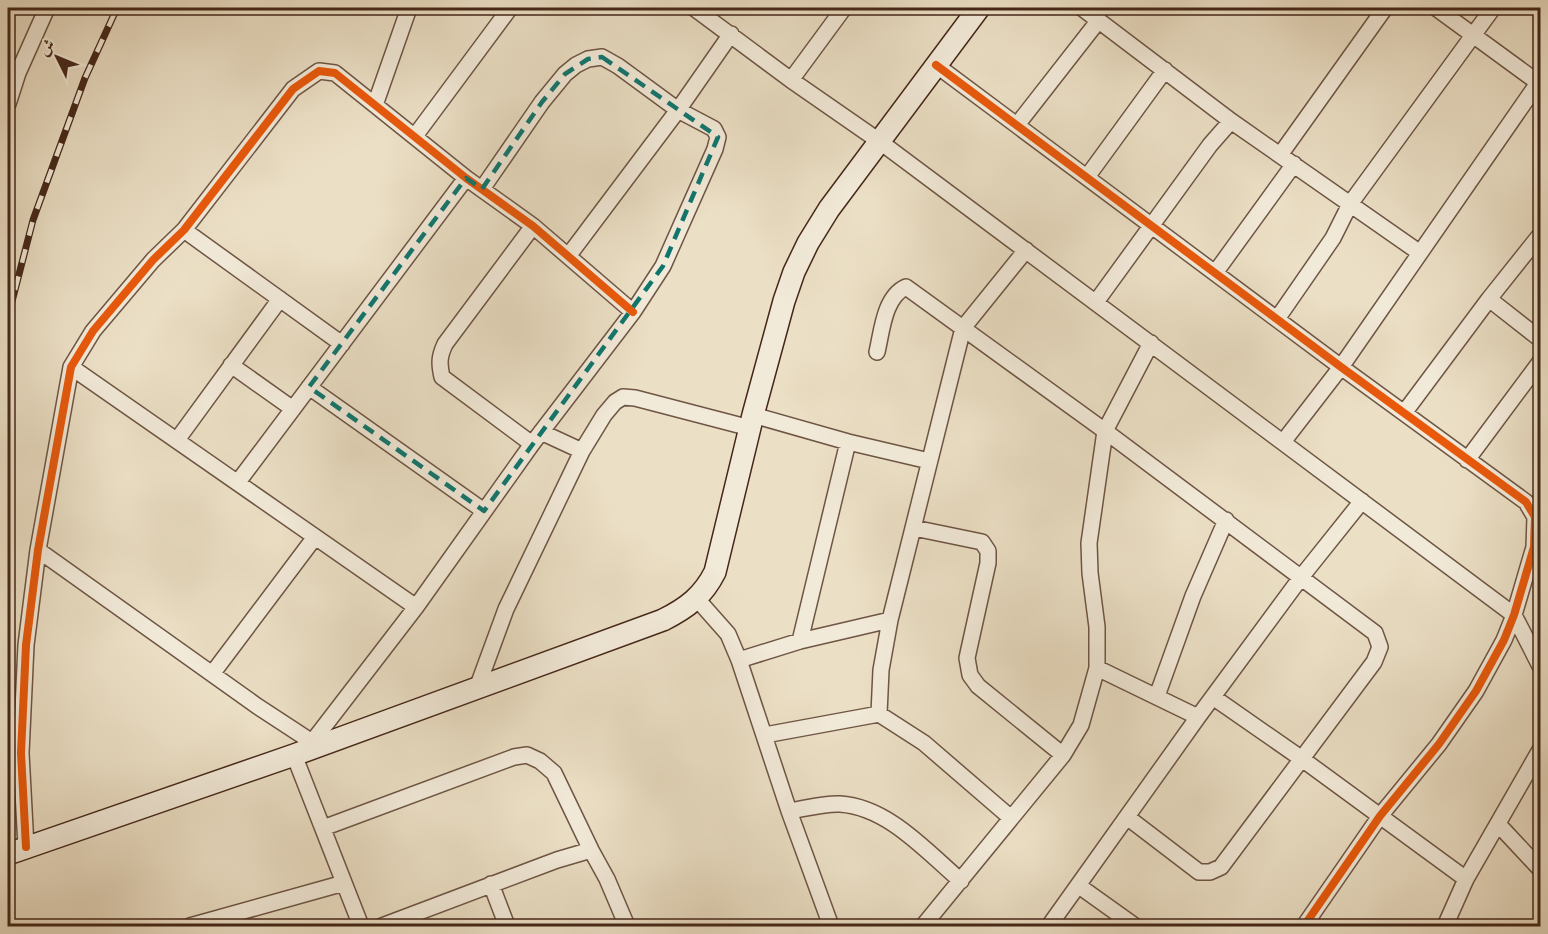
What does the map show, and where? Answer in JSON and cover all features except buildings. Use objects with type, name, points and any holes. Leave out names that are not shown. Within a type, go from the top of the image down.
[{"type":"main road","points":[[17,850],[663,620],[697,599],[715,572],[751,421],[794,272],[808,243],[829,209],[979,8]]},
{"type":"street","points":[[8,104],[13,69],[47,8]]},
{"type":"street","points":[[375,105],[409,8]]},
{"type":"street","points":[[415,136],[510,8]]},
{"type":"street","points":[[694,8],[791,80],[879,141],[1514,615],[1540,666]]},
{"type":"street","points":[[791,80],[844,8]]},
{"type":"street","points":[[1082,8],[1231,121],[1420,253]]},
{"type":"street","points":[[1281,155],[1385,8]]},
{"type":"street","points":[[1283,442],[1341,367],[1540,82],[1436,8]]},
{"type":"street","points":[[1277,319],[1333,238],[1350,204],[1493,8]]},
{"type":"street","points":[[1017,125],[1099,20]]},
{"type":"street","points":[[569,255],[678,110],[731,34]]},
{"type":"street","points":[[304,749],[416,607],[537,438],[633,312],[663,266],[715,149],[718,136],[714,129],[678,110],[618,66],[602,57],[588,59],[565,74],[548,95],[483,189]]},
{"type":"street","points":[[936,65],[1526,502],[1535,517],[1534,547],[1514,615],[1504,640],[1476,691],[1440,744],[1380,816],[1304,927]]},
{"type":"street","points":[[1087,177],[1165,70]]},
{"type":"street","points":[[17,850],[26,645],[38,550],[71,367],[93,330],[153,260],[184,230],[293,89],[319,71],[335,73],[466,178],[533,226],[633,312]]},
{"type":"street","points":[[1096,302],[1210,145],[1231,121]]},
{"type":"street","points":[[1215,273],[1294,164]]},
{"type":"street","points":[[238,483],[466,178]]},
{"type":"street","points":[[533,226],[445,344],[439,356],[442,377],[537,438],[582,452]]},
{"type":"street","points":[[184,230],[342,344]]},
{"type":"street","points":[[1404,413],[1540,235]]},
{"type":"street","points":[[879,714],[881,670],[890,620],[963,328],[1026,250]]},
{"type":"street","points":[[877,352],[891,299],[898,290],[906,287],[1302,576],[1375,633],[1380,647],[1374,662],[1221,867],[1210,872],[1199,872],[1127,817]]},
{"type":"street","points":[[177,440],[280,299]]},
{"type":"street","points":[[1489,299],[1540,339]]},
{"type":"street","points":[[923,927],[1063,754],[1081,725],[1097,668],[1097,627],[1090,573],[1089,543],[1105,431],[1151,343]]},
{"type":"street","points":[[1467,460],[1540,362]]},
{"type":"street","points":[[231,365],[293,409]]},
{"type":"street","points":[[71,367],[416,607]]},
{"type":"street","points":[[309,387],[484,512]]},
{"type":"street","points":[[477,688],[506,609],[582,452],[604,415],[615,402],[623,397],[751,421],[929,461]]},
{"type":"street","points":[[800,641],[848,442]]},
{"type":"street","points":[[1049,927],[1198,717],[1302,576],[1362,501]]},
{"type":"street","points":[[1157,696],[1193,596],[1226,520]]},
{"type":"street","points":[[914,528],[982,542],[988,551],[988,563],[968,658],[970,675],[978,686],[1063,754]]},
{"type":"street","points":[[212,674],[315,537]]},
{"type":"street","points":[[38,550],[212,674],[304,749],[323,828],[361,927]]},
{"type":"street","points":[[697,599],[728,634],[739,660],[789,812],[831,927]]},
{"type":"street","points":[[739,660],[800,641],[890,620]]},
{"type":"street","points":[[1097,668],[1198,717]]},
{"type":"street","points":[[1213,697],[1466,879]]},
{"type":"street","points":[[765,735],[879,714],[924,743],[1011,818]]},
{"type":"street","points":[[1445,927],[1466,879],[1540,750]]},
{"type":"street","points":[[323,828],[514,757],[527,755],[540,761],[554,773],[607,879],[627,927]]},
{"type":"street","points":[[789,812],[839,804],[869,810],[903,831],[961,881]]},
{"type":"street","points":[[1498,824],[1540,869]]},
{"type":"street","points":[[382,927],[491,884],[591,850]]},
{"type":"street","points":[[190,927],[344,883]]},
{"type":"street","points":[[491,884],[507,927]]},
{"type":"street","points":[[1079,886],[1135,927]]},
{"type":"highlighted area","points":[[602,57],[618,66],[718,137],[663,266],[484,511],[309,387],[466,178],[482,189],[542,102],[565,74],[588,59]]},
{"type":"railway","points":[[8,317],[33,220],[85,78],[117,8]]},
{"type":"cycle path","points":[[936,65],[1526,502],[1535,517],[1534,547],[1514,615],[1504,640],[1476,691],[1439,744],[1380,816],[1304,926]]},
{"type":"cycle path","points":[[26,847],[21,753],[26,645],[38,550],[71,367],[93,331],[153,260],[184,230],[293,89],[319,71],[335,73],[466,178],[533,226],[633,312]]}]
